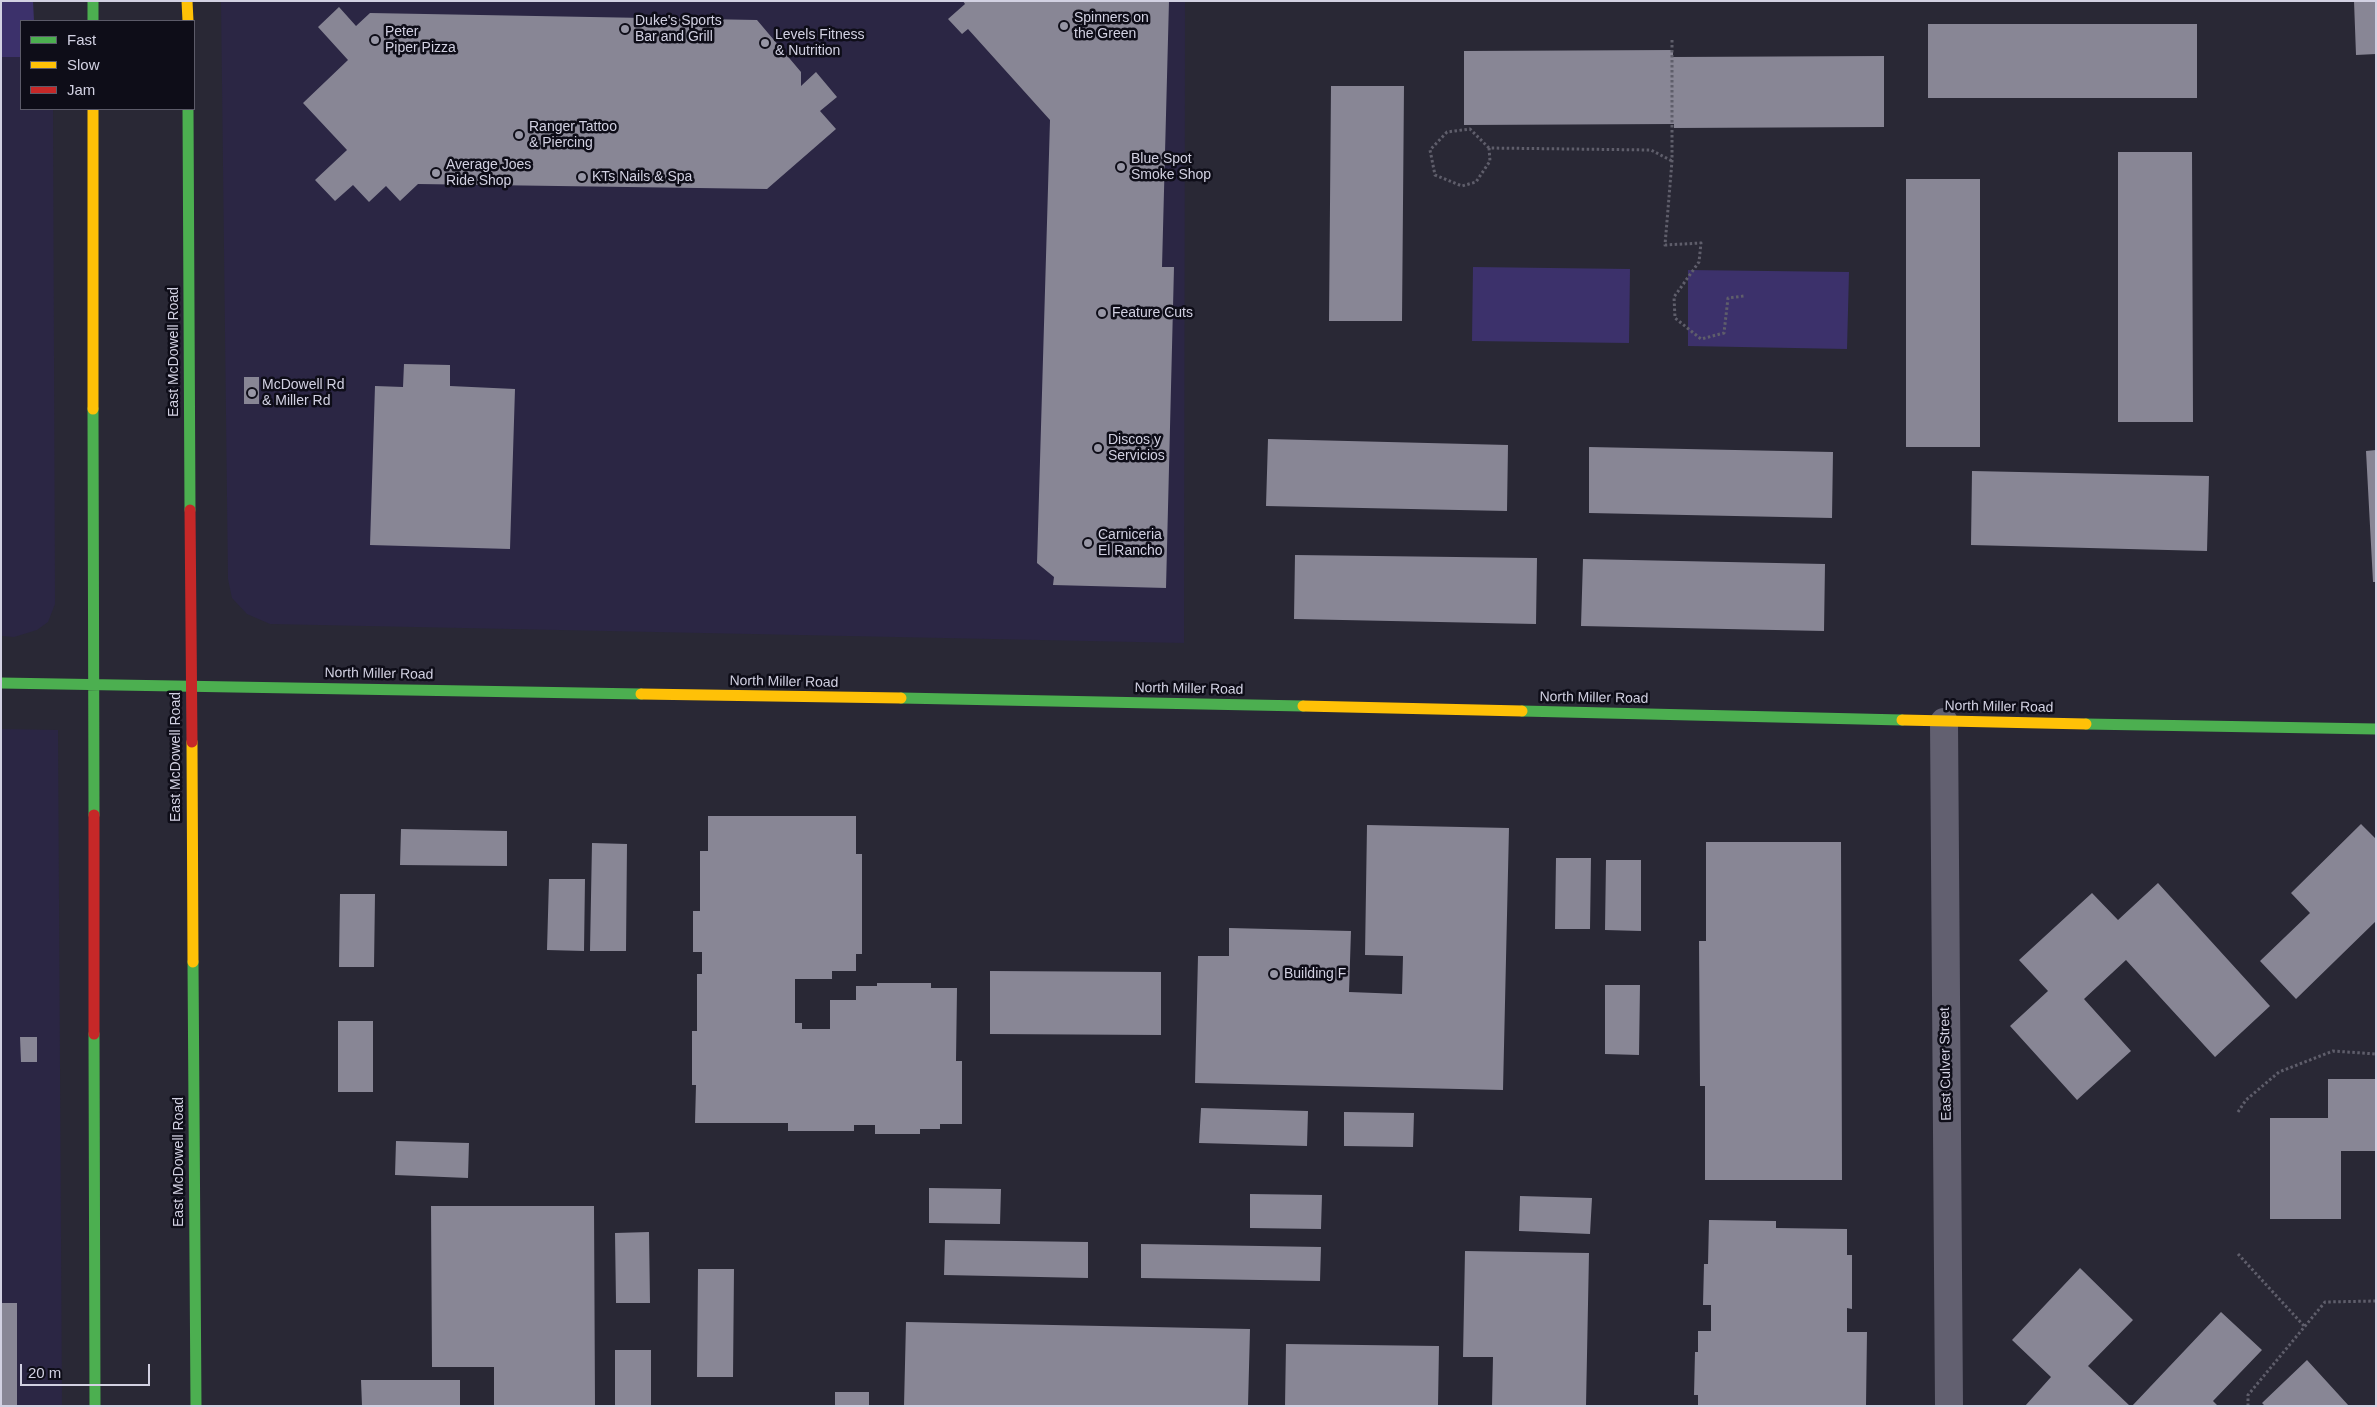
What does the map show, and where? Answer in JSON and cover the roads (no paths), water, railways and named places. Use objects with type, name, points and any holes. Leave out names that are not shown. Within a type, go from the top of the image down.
[{"type":"main road","points":[[93,1],[93,20]]},
{"type":"main road","points":[[188,1],[188,20]]},
{"type":"main road","points":[[93,110],[95,1406]]},
{"type":"main road","name":"East McDowell Road","points":[[188,110],[196,1406]]},
{"type":"main road","name":"North Miller Road","points":[[1,682],[1100,702],[1944,722],[2376,729]]},
{"type":"street","name":"East Culver Street","points":[[1944,722],[1949,1406]]},
{"type":"place","name":"Spinners on the Green","points":[[1064,26]]},
{"type":"place","name":"Duke's Sports Bar and Grill","points":[[625,29]]},
{"type":"place","name":"Peter Piper Pizza","points":[[375,40]]},
{"type":"place","name":"Levels Fitness & Nutrition","points":[[765,43]]},
{"type":"place","name":"Ranger Tattoo & Piercing","points":[[519,135]]},
{"type":"place","name":"Blue Spot Smoke Shop","points":[[1121,167]]},
{"type":"place","name":"Average Joes Ride Shop","points":[[436,173]]},
{"type":"place","name":"KTs Nails & Spa","points":[[582,177]]},
{"type":"place","name":"Feature Cuts","points":[[1102,313]]},
{"type":"place","name":"McDowell Rd & Miller Rd","points":[[252,393]]},
{"type":"place","name":"Discos y Servicios","points":[[1098,448]]},
{"type":"place","name":"Carniceria El Rancho","points":[[1088,543]]},
{"type":"place","name":"Building F","points":[[1274,974]]}]
